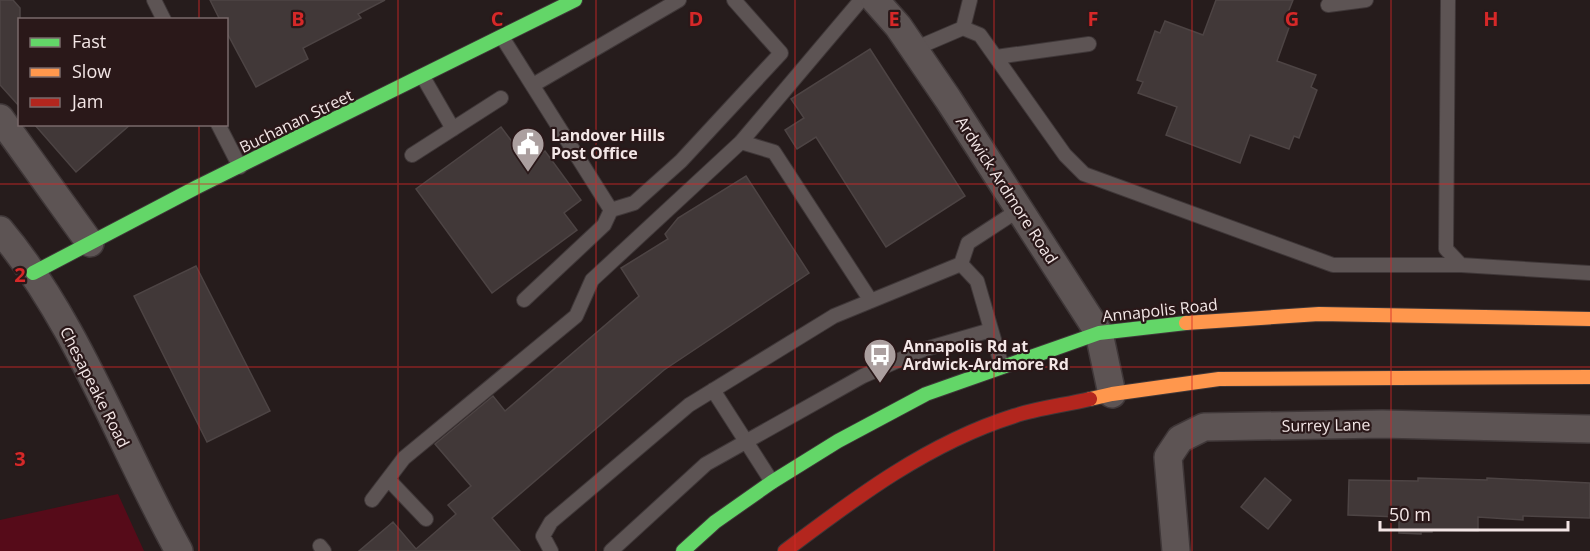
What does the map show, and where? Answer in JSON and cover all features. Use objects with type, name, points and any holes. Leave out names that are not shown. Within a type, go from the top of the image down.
[{"type":"main road","name":"Buchanan Street","points":[[33,273],[575,0]]},
{"type":"main road","name":"Annapolis Road","points":[[683,551],[715,522],[772,482],[838,441],[926,394],[1100,333],[1198,322],[1319,314],[1590,319]]},
{"type":"main road","points":[[785,551],[860,494],[949,442],[1014,416],[1112,394],[1219,379],[1590,377]]},
{"type":"street","name":"Ardwick Ardmore Road","points":[[875,0],[898,26],[914,49],[1100,333],[1112,394]]},
{"type":"street","points":[[0,118],[90,243]]},
{"type":"street","name":"Chesapeake Road","points":[[0,230],[33,273],[70,338],[179,551]]},
{"type":"street","name":"Surrey Lane","points":[[1176,551],[1168,457],[1180,439],[1204,427],[1382,424],[1590,429]]},
{"type":"lane","points":[[154,0],[163,18]]},
{"type":"lane","points":[[533,85],[679,0]]},
{"type":"lane","points":[[524,300],[604,225],[611,210],[634,203],[681,161],[781,53],[734,0]]},
{"type":"lane","points":[[372,500],[404,458],[576,316],[592,280],[741,142],[861,0]]},
{"type":"lane","points":[[963,28],[970,0]]},
{"type":"lane","points":[[1328,5],[1366,0]]},
{"type":"lane","points":[[1448,0],[1446,249],[1461,265]]},
{"type":"lane","points":[[914,49],[963,28],[980,35],[1065,155],[1084,174],[1332,265],[1461,265],[1590,273]]},
{"type":"lane","points":[[502,37],[611,210]]},
{"type":"lane","points":[[996,57],[1089,44]]},
{"type":"lane","points":[[423,77],[453,129]]},
{"type":"lane","points":[[412,155],[501,98]]},
{"type":"lane","points":[[219,126],[240,167]]},
{"type":"lane","points":[[741,142],[774,152],[871,301]]},
{"type":"lane","points":[[551,551],[543,536],[551,522],[689,405],[834,316],[961,264],[968,243],[1020,209]]},
{"type":"lane","points":[[961,264],[977,281],[1002,367]]},
{"type":"lane","points":[[611,551],[706,464],[863,376],[922,350],[991,330]]},
{"type":"lane","points":[[713,390],[772,482]]},
{"type":"lane","points":[[388,479],[426,519]]},
{"type":"shaded area","points":[[118,494],[144,551],[0,551],[0,520]]},
{"type":"building","points":[[0,0],[13,0],[20,8],[18,105],[0,85]]},
{"type":"building","points":[[210,0],[385,0],[358,14],[361,18],[303,48],[308,59],[256,87],[228,35],[228,18],[219,18]]},
{"type":"building","points":[[1216,0],[1293,0],[1285,20],[1291,22],[1277,61],[1316,75],[1311,87],[1317,90],[1299,138],[1294,136],[1289,149],[1250,135],[1240,163],[1166,135],[1177,107],[1138,93],[1143,82],[1137,80],[1155,31],[1160,33],[1165,21],[1203,35]]},
{"type":"building","points":[[870,49],[965,196],[886,247],[816,137],[797,149],[785,130],[804,118],[791,99]]},
{"type":"building","points":[[36,126],[129,126],[76,172]]},
{"type":"building","points":[[501,127],[528,163],[545,151],[581,200],[564,213],[577,230],[492,293],[416,189]]},
{"type":"building","points":[[746,176],[809,273],[664,370],[492,518],[520,551],[359,551],[393,522],[416,549],[456,514],[448,505],[471,486],[435,444],[493,396],[505,411],[639,296],[621,268],[668,239],[665,234],[678,218]]},
{"type":"building","points":[[196,266],[270,411],[207,442],[134,296]]},
{"type":"building","points":[[1265,478],[1291,500],[1268,529],[1241,507]]},
{"type":"building","points":[[1418,478],[1487,480],[1487,478],[1590,483],[1590,518],[1523,516],[1523,520],[1478,517],[1478,531],[1432,530],[1432,532],[1421,532],[1421,534],[1399,533],[1399,517],[1348,515],[1349,480],[1418,481]]},
{"type":"traffic: fast","points":[[33,273],[197,187],[575,0]]},
{"type":"traffic: fast","points":[[683,551],[715,522],[772,482],[838,441],[926,394],[1099,333],[1186,323]]},
{"type":"traffic: slow","points":[[1186,323],[1319,314],[1590,319]]},
{"type":"traffic: slow","points":[[1090,399],[1219,379],[1590,377]]},
{"type":"traffic: jam","points":[[785,551],[866,492],[952,441],[982,427],[1023,413],[1090,399]]},
{"type":"place","name":"Landover Hills Post Office","points":[[528,173]]},
{"type":"place","name":"Annapolis Rd at Ardwick-Ardmore Rd","points":[[880,384]]}]
